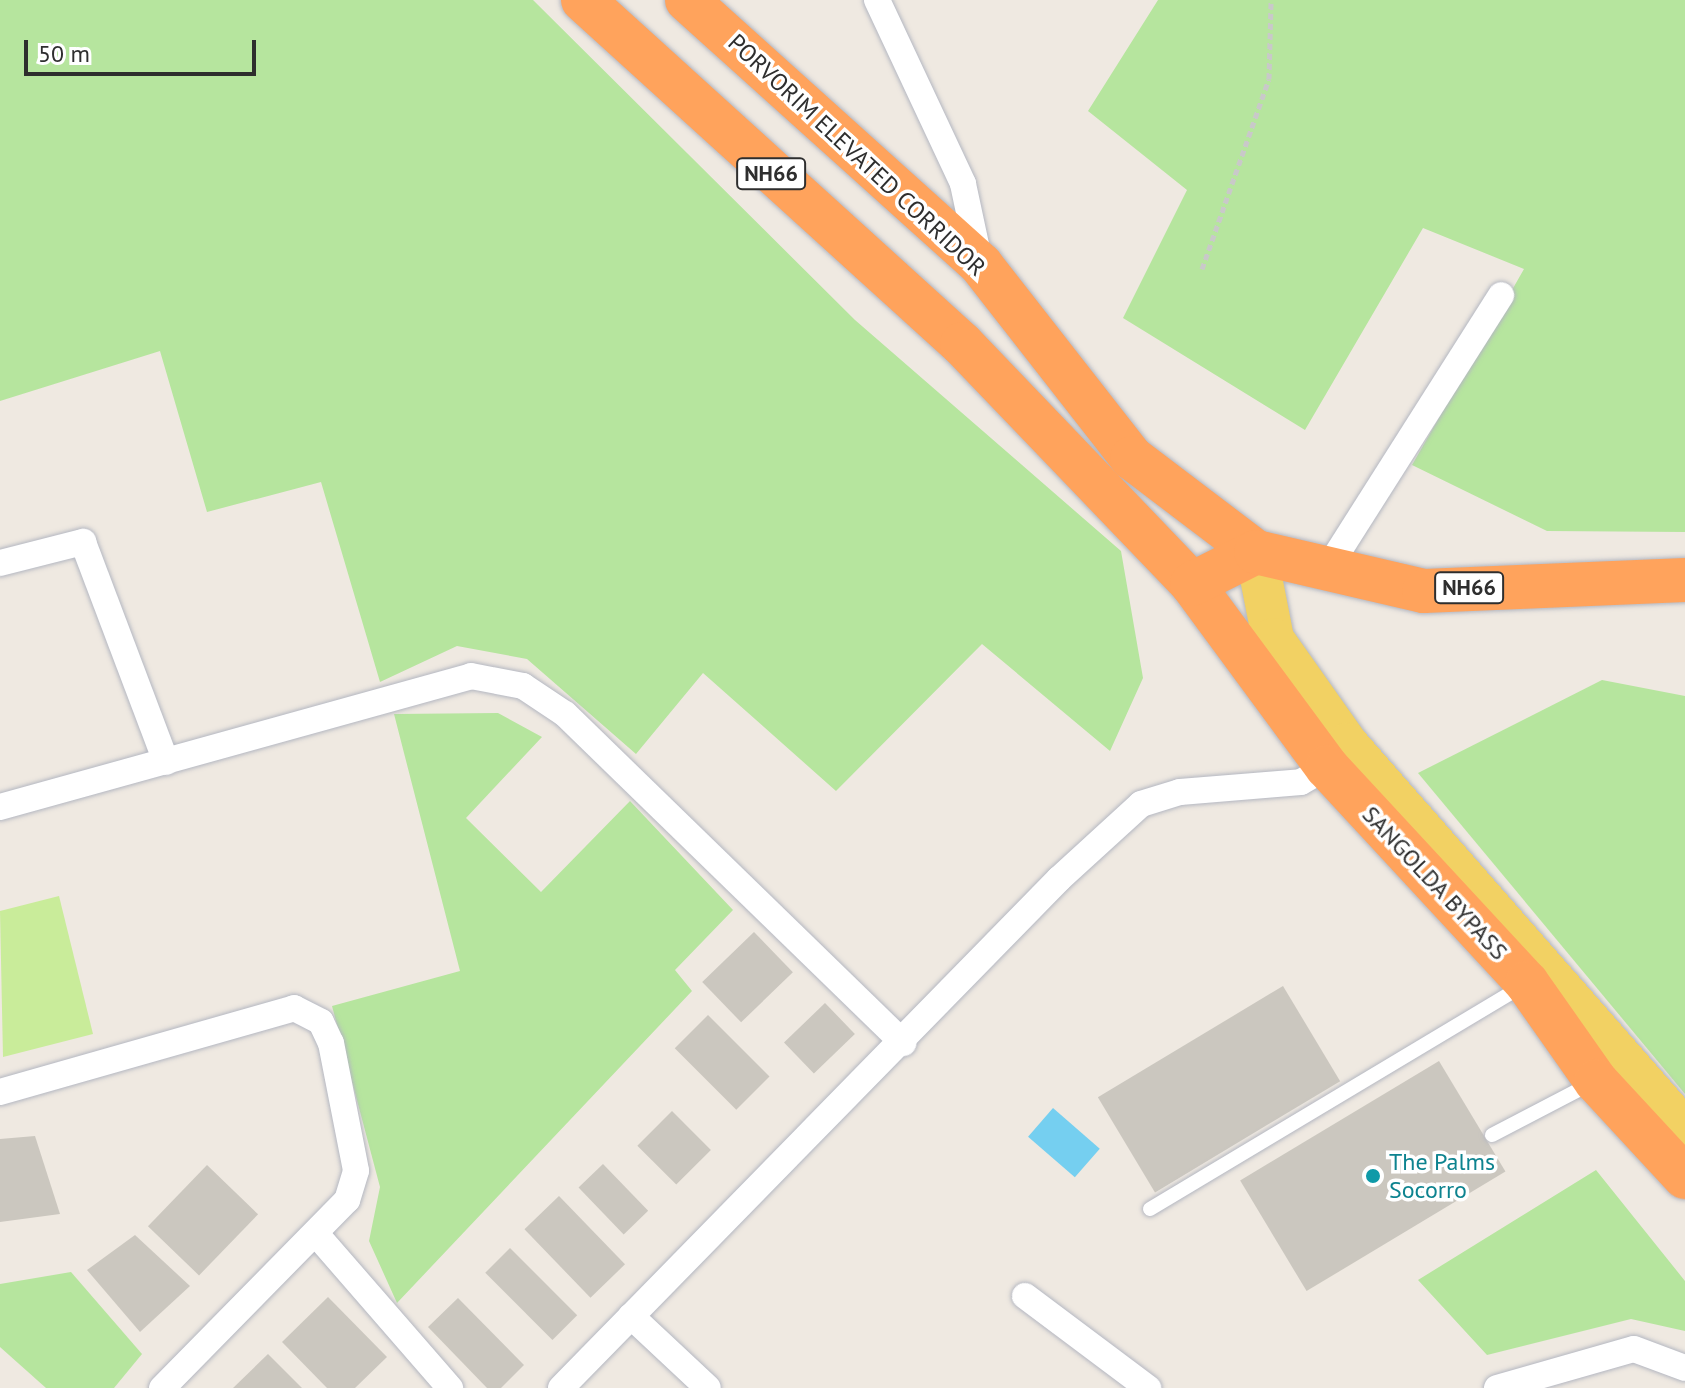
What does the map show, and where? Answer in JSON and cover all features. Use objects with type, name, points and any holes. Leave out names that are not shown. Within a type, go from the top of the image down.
[{"type":"highway","name":"NH66","points":[[583,0],[962,344],[1192,584]]},
{"type":"highway","name":"PORVORIM ELEVATED CORRIDOR","points":[[687,0],[981,265],[1132,458],[1256,552]]},
{"type":"highway","name":"NH66","points":[[1256,552],[1424,591],[1685,580]]},
{"type":"highway","points":[[1192,584],[1256,552]]},
{"type":"highway","name":"SANGOLDA BYPASS","points":[[1192,584],[1327,767],[1527,983],[1596,1081],[1685,1177]]},
{"type":"main road","name":"SANGOLDA BYPASS","points":[[1256,552],[1273,639],[1347,744],[1685,1130]]},
{"type":"street","points":[[877,0],[963,184],[981,265]]},
{"type":"street","points":[[1328,568],[1501,295]]},
{"type":"street","points":[[0,563],[83,542],[166,762]]},
{"type":"street","points":[[0,807],[471,676],[523,686],[565,714],[903,1043]]},
{"type":"street","points":[[561,1388],[903,1043],[1059,879],[1141,804],[1180,792],[1301,782],[1327,767]]},
{"type":"street","points":[[0,1092],[294,1008],[321,1022],[331,1043],[356,1171],[347,1200],[317,1235],[162,1388]]},
{"type":"street","points":[[317,1235],[450,1388]]},
{"type":"street","points":[[1025,1296],[1148,1388]]},
{"type":"street","points":[[631,1316],[708,1388]]},
{"type":"street","points":[[1497,1388],[1634,1349],[1685,1368]]},
{"type":"lane","points":[[1150,1209],[1527,983]]},
{"type":"lane","points":[[1492,1135],[1596,1081]]},
{"type":"path","points":[[1202,269],[1269,79],[1271,0]]},
{"type":"green space","points":[[0,0],[533,0],[855,320],[1121,551],[1143,678],[1110,751],[982,644],[836,791],[703,673],[636,754],[527,659],[457,646],[380,682],[321,482],[207,512],[160,351],[0,401]]},
{"type":"green space","points":[[1158,0],[1685,0],[1685,532],[1547,531],[1412,465],[1524,269],[1423,228],[1305,430],[1123,318],[1187,190],[1088,111]]},
{"type":"green space","points":[[1602,680],[1685,696],[1685,1094],[1418,773]]},
{"type":"green space","points":[[498,713],[542,737],[466,818],[541,892],[630,801],[733,910],[675,970],[692,991],[397,1303],[369,1241],[380,1187],[332,1006],[460,971],[394,714]]},
{"type":"green space","points":[[59,896],[93,1034],[3,1057],[0,911]]},
{"type":"green space","points":[[1596,1170],[1685,1281],[1685,1331],[1631,1319],[1487,1355],[1418,1280]]},
{"type":"green space","points":[[71,1272],[142,1354],[114,1388],[46,1388],[0,1347],[0,1284]]},
{"type":"water","points":[[1053,1108],[1100,1149],[1075,1177],[1028,1137]]},
{"type":"building","points":[[754,932],[793,972],[741,1022],[702,982]]},
{"type":"building","points":[[1283,986],[1340,1081],[1155,1192],[1098,1097]]},
{"type":"building","points":[[825,1003],[855,1034],[814,1074],[784,1043]]},
{"type":"building","points":[[708,1015],[770,1077],[736,1110],[675,1048]]},
{"type":"building","name":"The Palms Socorro","points":[[1439,1061],[1505,1172],[1307,1291],[1240,1180]]},
{"type":"building","points":[[672,1111],[711,1150],[676,1185],[637,1146]]},
{"type":"building","points":[[35,1136],[60,1214],[0,1222],[0,1139]]},
{"type":"building","points":[[603,1164],[648,1211],[624,1234],[579,1188]]},
{"type":"building","points":[[207,1165],[258,1214],[199,1275],[148,1226]]},
{"type":"building","points":[[559,1196],[625,1264],[590,1298],[524,1229]]},
{"type":"building","points":[[135,1235],[190,1286],[140,1332],[87,1270]]},
{"type":"building","points":[[510,1248],[577,1315],[552,1340],[485,1273]]},
{"type":"building","points":[[328,1297],[387,1357],[355,1388],[327,1388],[282,1342]]},
{"type":"building","points":[[458,1298],[524,1365],[501,1388],[487,1388],[428,1327]]},
{"type":"building","points":[[268,1354],[302,1388],[233,1388]]},
{"type":"place","name":"The Palms Socorro","points":[[1373,1176]]}]
